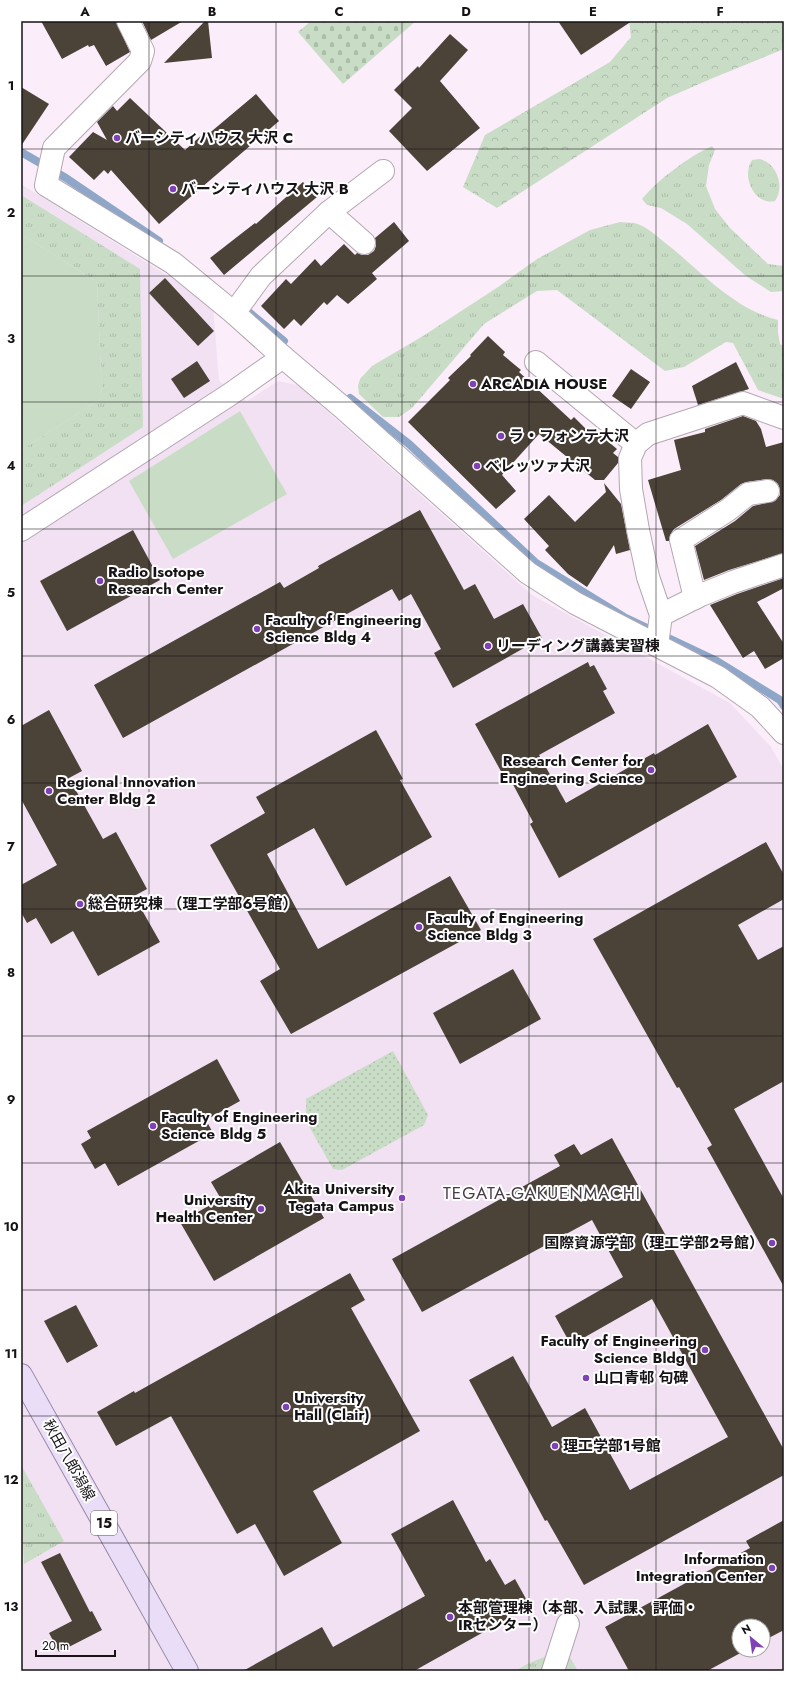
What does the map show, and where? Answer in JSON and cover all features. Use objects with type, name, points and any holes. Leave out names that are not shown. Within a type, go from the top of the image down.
[{"type":"main road","name":"秋田八郎潟線","points":[[21,1375],[186,1671]]},
{"type":"street","points":[[128,21],[143,51],[140,61],[54,148],[48,170],[46,185],[173,263],[234,313],[342,407],[528,573],[575,603],[658,644],[718,676],[760,707],[784,733]]},
{"type":"street","points":[[234,313],[261,276],[329,212],[383,171]]},
{"type":"street","points":[[329,212],[364,243]]},
{"type":"street","points":[[21,530],[229,395],[283,357]]},
{"type":"street","points":[[536,362],[636,444]]},
{"type":"street","points":[[658,644],[661,616],[647,570],[631,489],[630,458],[636,444],[648,434],[742,403],[784,418]]},
{"type":"street","points":[[695,598],[681,540],[728,510],[748,494],[768,490]]},
{"type":"street","points":[[661,616],[695,598],[733,582],[784,565]]},
{"type":"street","points":[[553,1671],[568,1624]]},
{"type":"shaded area","name":"Akita University Tegata Campus","points":[[21,184],[213,304],[219,381],[247,401],[278,381],[298,385],[532,595],[730,703],[771,747],[784,770],[784,1671],[21,1671]]},
{"type":"green space","points":[[311,21],[416,21],[343,84],[298,32]]},
{"type":"green space","points":[[629,21],[784,21],[784,49],[667,98],[497,208],[463,187],[485,135],[610,62],[631,37]]},
{"type":"green space","points":[[712,146],[715,150],[709,165],[706,186],[715,209],[730,228],[768,264],[784,266],[784,291],[771,292],[746,276],[687,224],[661,208],[647,205],[642,199],[674,169],[693,156]]},
{"type":"green space","points":[[759,159],[770,165],[778,176],[779,189],[775,201],[761,199],[752,188],[749,181],[749,167],[752,160]]},
{"type":"green space","points":[[21,195],[140,269],[143,427],[21,506],[21,450],[102,398],[97,282],[21,234]]},
{"type":"green space","points":[[620,222],[636,223],[643,226],[656,235],[722,291],[749,308],[778,320],[780,344],[784,346],[784,399],[758,390],[733,343],[726,342],[684,367],[665,371],[557,290],[537,291],[484,324],[412,408],[399,417],[383,417],[359,394],[358,386],[360,379],[372,366],[423,336],[498,287],[537,259],[590,230]]},
{"type":"green space","points":[[21,234],[97,282],[102,398],[21,450]]},
{"type":"green space","points":[[240,411],[287,494],[173,559],[129,481]]},
{"type":"green space","points":[[393,1051],[428,1115],[424,1125],[342,1170],[333,1169],[306,1121],[306,1099]]},
{"type":"green space","points":[[21,1465],[64,1541],[24,1564],[21,1510]]},
{"type":"green space","points":[[565,1649],[578,1671],[515,1671],[529,1663]]},
{"type":"building","points":[[41,21],[116,21],[130,52],[106,66],[94,45],[89,47],[88,45],[62,59]]},
{"type":"building","points":[[142,21],[183,21],[151,40]]},
{"type":"building","points":[[205,21],[208,21],[212,58],[164,63]]},
{"type":"building","points":[[558,21],[632,21],[581,55]]},
{"type":"building","points":[[450,34],[468,50],[440,81],[480,128],[427,171],[389,131],[412,108],[394,90],[418,66],[419,68]]},
{"type":"building","points":[[21,87],[49,104],[21,146]]},
{"type":"building","points":[[256,94],[279,121],[159,224],[111,170],[108,174],[104,170],[94,180],[69,157],[93,132],[107,140],[97,122],[113,106],[117,111],[130,98],[185,150],[203,134],[206,136]]},
{"type":"building","points":[[303,182],[317,197],[224,275],[210,258],[255,223],[256,224]]},
{"type":"building","points":[[394,222],[409,241],[372,273],[377,279],[348,304],[337,295],[327,305],[324,302],[301,326],[294,319],[284,329],[261,306],[286,279],[291,284],[315,259],[321,266],[344,244],[355,255],[357,253],[368,255],[374,251],[376,246],[375,238]]},
{"type":"building","points":[[165,278],[214,331],[198,346],[149,293]]},
{"type":"building","points":[[488,336],[505,352],[503,355],[521,370],[519,372],[571,420],[574,417],[589,432],[592,428],[617,449],[613,453],[618,457],[618,463],[604,480],[595,480],[539,434],[502,475],[516,491],[496,509],[408,422],[450,380],[448,378],[471,356],[470,355]]},
{"type":"building","points":[[197,361],[210,381],[184,398],[171,379]]},
{"type":"building","points":[[736,362],[749,389],[698,405],[692,386]]},
{"type":"building","points":[[631,369],[650,382],[631,409],[612,396]]},
{"type":"building","points":[[743,416],[756,421],[761,429],[766,447],[784,442],[784,553],[729,570],[704,580],[695,546],[735,521],[753,506],[775,501],[780,495],[778,484],[773,480],[767,479],[741,484],[721,500],[674,529],[670,535],[669,541],[666,541],[648,480],[681,470],[674,440],[705,432],[705,429]]},
{"type":"building","points":[[604,483],[621,504],[630,550],[616,554],[614,545],[587,587],[568,574],[545,550],[549,546],[524,519],[549,495],[575,522],[606,492]]},
{"type":"building","name":"Faculty of Engineering Science Bldg 4","points":[[420,510],[464,590],[475,584],[494,619],[523,604],[542,638],[453,688],[434,653],[441,649],[411,594],[399,601],[392,589],[123,738],[94,685],[280,582],[284,588],[319,568],[318,566]]},
{"type":"building","name":"Radio Isotope Research Center","points":[[133,530],[160,580],[67,631],[40,581]]},
{"type":"building","points":[[784,578],[784,588],[757,602],[784,644],[784,658],[765,669],[754,651],[743,658],[710,605]]},
{"type":"building","name":"Research Center for Engineering Science","points":[[588,662],[590,667],[594,665],[607,689],[603,691],[615,713],[539,755],[566,803],[654,753],[655,755],[708,724],[737,777],[559,878],[530,824],[533,822],[507,773],[503,775],[475,724]]},
{"type":"building","name":"総合研究棟 （理工学部6号館）","points":[[49,710],[82,771],[69,778],[103,839],[116,832],[147,889],[134,896],[160,942],[98,976],[73,931],[51,944],[36,918],[27,923],[21,912],[21,885],[57,865],[21,799],[21,726]]},
{"type":"building","points":[[376,730],[403,779],[400,780],[432,837],[346,886],[314,828],[267,854],[318,949],[450,876],[481,930],[291,1034],[260,981],[280,969],[210,845],[265,813],[256,797]]},
{"type":"building","points":[[766,842],[784,875],[784,899],[738,925],[758,960],[784,946],[784,1081],[734,1109],[784,1199],[784,1287],[707,1148],[712,1145],[679,1087],[677,1088],[593,939]]},
{"type":"building","points":[[513,969],[541,1019],[460,1064],[433,1013]]},
{"type":"building","name":"Faculty of Engineering Science Bldg 5","points":[[217,1059],[240,1101],[206,1120],[213,1133],[118,1186],[105,1163],[95,1169],[81,1144],[91,1138],[87,1131]]},
{"type":"building","name":"Faculty of Engineering Science Bldg 1","points":[[612,1138],[784,1450],[784,1475],[584,1585],[547,1520],[545,1521],[469,1380],[513,1356],[552,1427],[585,1408],[630,1490],[728,1437],[652,1299],[571,1345],[555,1316],[623,1277],[592,1220],[422,1312],[392,1259],[560,1166],[554,1155],[574,1144],[581,1155]]},
{"type":"building","name":"University Health Center","points":[[280,1142],[324,1218],[214,1281],[180,1222],[221,1199],[211,1182]]},
{"type":"building","name":"University Hall (Clair)","points":[[350,1273],[365,1300],[351,1308],[420,1431],[313,1491],[342,1543],[284,1576],[255,1524],[237,1534],[171,1416],[116,1446],[97,1412],[134,1391],[135,1393]]},
{"type":"building","points":[[76,1305],[98,1346],[67,1363],[44,1321]]},
{"type":"building","name":"本部管理棟（本部、入試課、評価・ IRセンター）","points":[[453,1500],[486,1562],[490,1559],[505,1585],[515,1579],[530,1606],[414,1671],[243,1671],[322,1627],[333,1647],[425,1596],[391,1534]]},
{"type":"building","points":[[784,1520],[784,1630],[771,1637],[771,1618],[731,1618],[731,1658],[707,1671],[629,1671],[605,1627],[750,1548],[746,1541]]},
{"type":"building","points":[[60,1553],[90,1612],[92,1611],[102,1630],[59,1652],[49,1633],[72,1621],[41,1562]]},
{"type":"waterway","points":[[21,152],[66,178],[159,241]]},
{"type":"waterway","points":[[245,309],[284,341]]},
{"type":"waterway","points":[[350,398],[409,444],[536,563],[624,617],[715,660],[780,700],[784,706]]},
{"type":"place","name":"バーシティハウス 大沢 C","points":[[117,138]]},
{"type":"place","name":"バーシティハウス 大沢 B","points":[[173,189]]},
{"type":"place","name":"ARCADIA HOUSE","points":[[473,384]]},
{"type":"place","name":"ラ・フォンテ大沢","points":[[501,436]]},
{"type":"place","name":"ベレッツァ大沢","points":[[477,466]]},
{"type":"place","name":"Radio Isotope Research Center","points":[[100,581]]},
{"type":"place","name":"Faculty of Engineering Science Bldg 4","points":[[257,629]]},
{"type":"place","name":"リーディング講義実習棟","points":[[488,646]]},
{"type":"place","name":"Research Center for Engineering Science","points":[[651,770]]},
{"type":"place","name":"Regional Innovation Center Bldg 2","points":[[49,791]]},
{"type":"place","name":"総合研究棟 （理工学部6号館）","points":[[80,904]]},
{"type":"place","name":"Faculty of Engineering Science Bldg 3","points":[[419,927]]},
{"type":"place","name":"Faculty of Engineering Science Bldg 5","points":[[153,1126]]},
{"type":"place","name":"Akita University Tegata Campus","points":[[402,1198]]},
{"type":"place","name":"University Health Center","points":[[261,1209]]},
{"type":"place","name":"国際資源学部（理工学部2号館）","points":[[772,1243]]},
{"type":"place","name":"Faculty of Engineering Science Bldg 1","points":[[705,1350]]},
{"type":"place","name":"山口青邨 句碑","points":[[586,1378]]},
{"type":"place","name":"University Hall (Clair)","points":[[286,1407]]},
{"type":"place","name":"理工学部1号館","points":[[555,1446]]},
{"type":"place","name":"Information Integration Center","points":[[772,1568]]},
{"type":"place","name":"本部管理棟（本部、入試課、評価・ IRセンター）","points":[[450,1617]]},
{"type":"district","name":"TEGATA-GAKUENMACHI","points":[[542,1193]]}]
